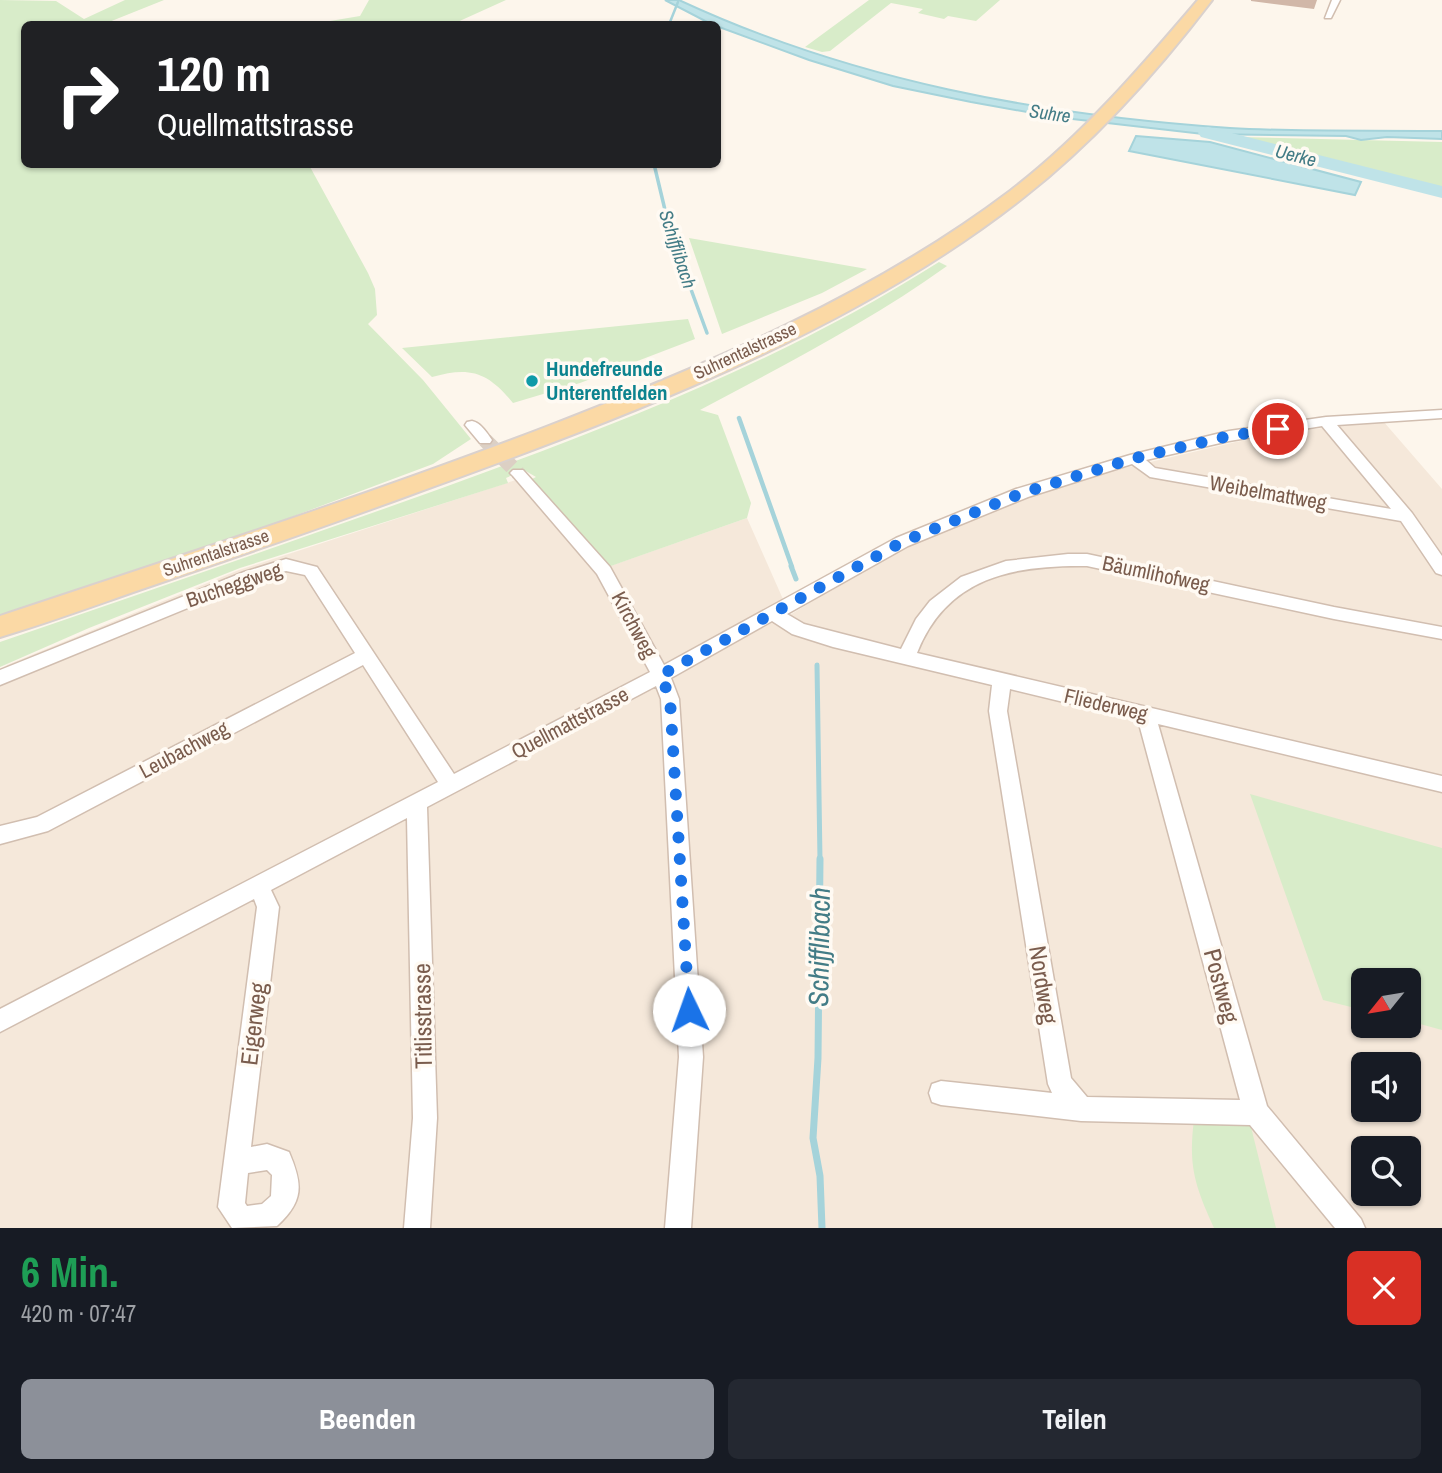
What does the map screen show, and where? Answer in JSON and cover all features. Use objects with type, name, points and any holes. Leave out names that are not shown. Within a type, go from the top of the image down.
[{"type":"main road","name":"Suhrentalstrasse","points":[[0,627],[460,468],[639,399],[751,350],[887,280],[942,247],[1018,193],[1110,107],[1205,0]]},
{"type":"street","points":[[1328,16],[1336,0]]},
{"type":"street","name":"Quellmattstrasse","points":[[0,1021],[661,675],[902,542],[1022,493],[1135,458],[1229,436],[1326,421],[1442,414]]},
{"type":"street","points":[[1326,421],[1406,517],[1442,569]]},
{"type":"street","points":[[472,425],[485,440]]},
{"type":"street","name":"Weibelmattweg","points":[[1135,458],[1150,472],[1406,517]]},
{"type":"street","name":"Kirchweg","points":[[518,473],[604,570],[661,675],[670,699],[691,1057],[678,1228]]},
{"type":"street","name":"Bäumlihofweg","points":[[907,657],[916,633],[937,604],[970,580],[1010,567],[1052,558],[1087,559],[1334,613],[1442,633]]},
{"type":"street","name":"Bucheggweg","points":[[0,678],[250,576],[286,565],[312,571],[364,656],[451,785]]},
{"type":"street","name":"Fliederweg","points":[[774,614],[798,629],[907,657],[1442,784]]},
{"type":"street","name":"Leubachweg","points":[[0,835],[41,825],[364,656]]},
{"type":"street","name":"Nordweg","points":[[1002,680],[998,711],[1060,1084],[1082,1109]]},
{"type":"street","name":"Postweg","points":[[1146,714],[1256,1113],[1352,1228]]},
{"type":"street","name":"Titlisstrasse","points":[[417,804],[425,1118],[417,1228]]},
{"type":"street","name":"Eigerweg","points":[[236,1163],[268,907],[259,886]]},
{"type":"street","points":[[941,1093],[1082,1109],[1256,1113]]},
{"type":"shaded area","points":[[1383,421],[1442,489],[1442,1228],[0,1228],[0,673],[7,665],[239,570],[519,479],[596,571],[747,518],[790,615],[903,545],[1025,497],[1116,470],[1236,442]]},
{"type":"green space","points":[[0,0],[56,1],[84,19],[125,0],[164,0],[112,21],[21,21],[21,168],[311,168],[375,289],[377,315],[368,324],[423,380],[471,439],[433,464],[206,549],[0,615]]},
{"type":"green space","points":[[369,0],[506,0],[460,21],[330,21],[360,16]]},
{"type":"green space","points":[[869,0],[1000,0],[976,21],[948,16],[944,19],[918,13],[923,9],[891,3],[830,51],[822,52],[805,47]]},
{"type":"green space","points":[[1238,137],[1442,142],[1442,188]]},
{"type":"green space","points":[[689,238],[867,269],[822,293],[722,334]]},
{"type":"green space","points":[[939,262],[947,266],[887,306],[700,410],[718,415],[751,503],[747,518],[608,567],[530,480],[536,477],[524,470],[506,478],[508,483],[240,568],[89,628],[0,667],[0,642],[494,469],[666,402],[833,323]]},
{"type":"green space","name":"Hundefreunde Unterentfelden","points":[[688,319],[695,339],[580,383],[513,403],[495,384],[477,374],[457,372],[432,377],[402,348]]},
{"type":"green space","points":[[1250,794],[1442,848],[1442,1030],[1421,1024],[1421,968],[1351,968],[1351,1007],[1323,1000]]},
{"type":"green space","points":[[1194,1120],[1250,1123],[1276,1228],[1214,1228],[1195,1176],[1192,1150]]},
{"type":"water","name":"Suhre","points":[[665,0],[679,0],[745,28],[880,73],[948,90],[1018,103],[1088,114],[1230,128],[1442,131],[1442,139],[1387,137],[1361,140],[1346,136],[1203,134],[1055,117],[893,86],[809,60],[721,28],[721,21],[705,21]]},
{"type":"water","points":[[1136,136],[1210,142],[1361,182],[1355,195],[1129,151]]},
{"type":"waterway","points":[[670,21],[678,2]]},
{"type":"waterway","name":"Uerke","points":[[1208,133],[1442,192]]},
{"type":"waterway","name":"Schifflibach","points":[[655,168],[671,235],[707,333]]},
{"type":"waterway","name":"Schifflibach","points":[[739,418],[792,567]]},
{"type":"waterway","name":"Schifflibach","points":[[791,566],[796,579]]},
{"type":"waterway","name":"Schifflibach","points":[[817,665],[820,860]]},
{"type":"waterway","name":"Schifflibach","points":[[820,860],[818,1058],[813,1138],[820,1176],[822,1228]]},
{"type":"tunnel","points":[[485,440],[518,473]]},
{"type":"place","name":"Hundefreunde Unterentfelden","points":[[532,381]]},
{"type":"route","points":[[689,1010],[670,699],[661,675],[902,542],[1022,493],[1135,458],[1229,436],[1278,429]]}]
